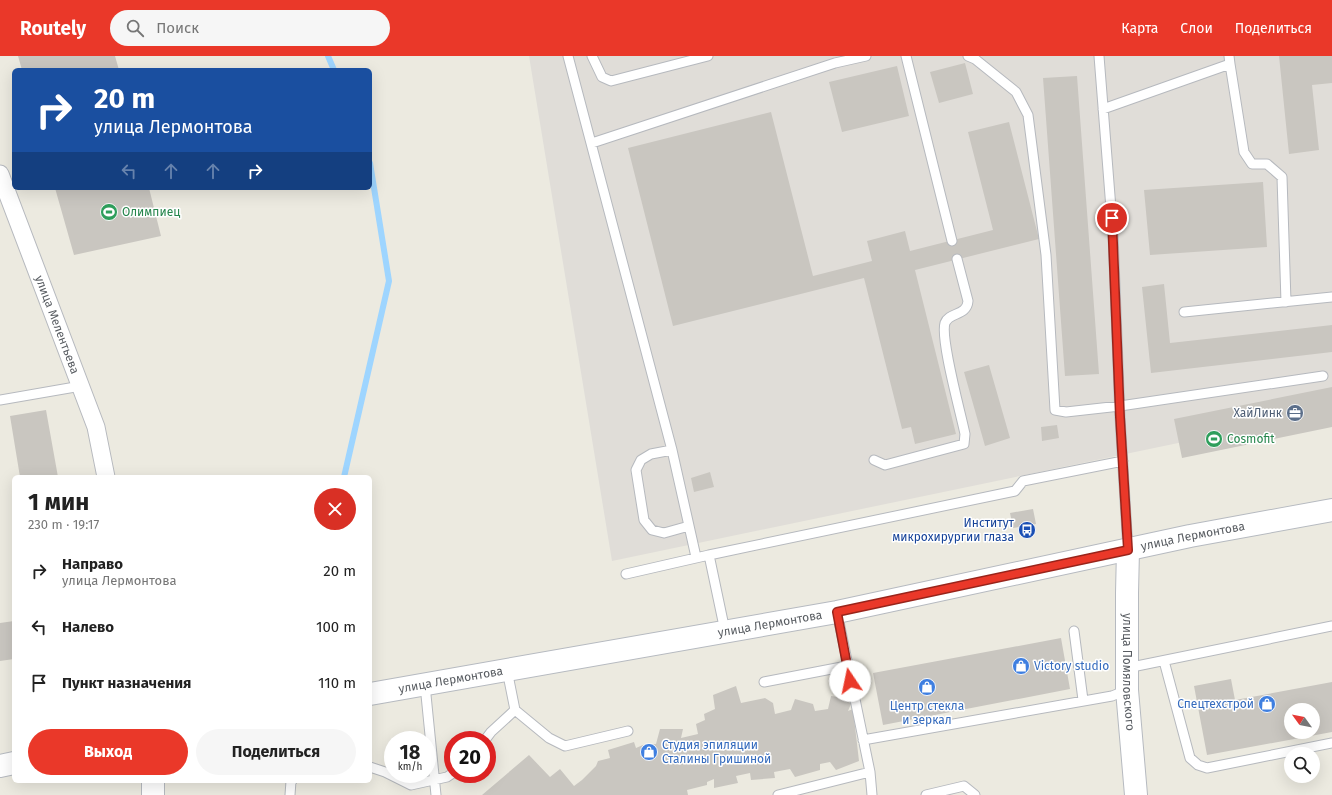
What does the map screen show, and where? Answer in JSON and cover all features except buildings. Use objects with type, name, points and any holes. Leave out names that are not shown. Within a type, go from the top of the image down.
[{"type":"main road","name":"улица Лермонтова","points":[[372,694],[837,612],[1190,536],[1332,510]]},
{"type":"main road","name":"улица Помяловского","points":[[1128,550],[1127,690],[1136,795]]},
{"type":"main road","points":[[0,766],[12,763]]},
{"type":"main road","points":[[153,783],[153,795]]},
{"type":"street","name":"улица Мелентьева","points":[[0,174],[96,427],[106,475]]},
{"type":"lane","points":[[568,56],[672,450],[696,558]]},
{"type":"lane","points":[[592,56],[602,77],[611,81],[708,56]]},
{"type":"lane","points":[[592,143],[835,63],[866,56]]},
{"type":"lane","points":[[906,56],[952,241]]},
{"type":"lane","points":[[968,56],[975,59],[1016,92],[1028,115],[1046,255],[1055,410],[1066,412],[1120,406],[1323,376]]},
{"type":"lane","points":[[1099,56],[1113,234],[1128,550]]},
{"type":"lane","points":[[1103,109],[1229,60],[1244,152],[1252,164],[1267,164],[1282,176],[1286,302]]},
{"type":"lane","points":[[874,460],[884,465],[964,444],[965,434],[945,343],[945,324],[950,317],[961,313],[968,305],[957,259]]},
{"type":"lane","points":[[1184,312],[1332,297]]},
{"type":"lane","points":[[0,400],[81,386]]},
{"type":"lane","points":[[672,450],[651,454],[641,460],[636,470],[644,520],[652,530],[664,533],[689,526]]},
{"type":"lane","points":[[626,574],[709,555],[1015,491],[1023,481],[1123,461]]},
{"type":"lane","points":[[709,555],[725,631]]},
{"type":"lane","points":[[837,612],[870,772],[872,795]]},
{"type":"lane","points":[[1127,668],[1332,626]]},
{"type":"lane","points":[[1074,631],[1083,700]]},
{"type":"lane","points":[[1164,661],[1190,758],[1198,765],[1207,768],[1332,743]]},
{"type":"lane","points":[[764,682],[847,666]]},
{"type":"lane","points":[[507,670],[515,710],[549,738],[565,746],[628,731]]},
{"type":"lane","points":[[425,685],[429,731]]},
{"type":"lane","points":[[863,740],[1112,696],[1127,690]]},
{"type":"lane","points":[[492,731],[515,710]]},
{"type":"lane","points":[[372,768],[385,772],[411,785],[420,783]]},
{"type":"lane","points":[[778,795],[870,772]]},
{"type":"lane","points":[[290,795],[291,783]]},
{"type":"lane","points":[[434,783],[436,795]]},
{"type":"lane","points":[[411,785],[413,795]]},
{"type":"lane","points":[[926,795],[964,786],[975,795]]},
{"type":"shaded area","points":[[529,56],[1332,56],[1332,411],[612,561]]},
{"type":"waterway","points":[[328,56],[333,68]]},
{"type":"waterway","points":[[344,475],[389,281],[372,175]]},
{"type":"place","name":"Олимпиец","points":[[109,212]]},
{"type":"place","name":"ХайЛинк","points":[[1295,413]]},
{"type":"place","name":"Cosmofit","points":[[1214,439]]},
{"type":"place","name":"Институт микрохирургии глаза","points":[[1027,530]]},
{"type":"place","name":"Victory studio","points":[[1021,666]]},
{"type":"place","name":"Центр стекла и зеркал","points":[[927,687]]},
{"type":"place","name":"Спецтехстрой","points":[[1267,704]]},
{"type":"place","name":"Студия эпиляции Сталины Гришиной","points":[[649,752]]},
{"type":"route","points":[[850,681],[837,612],[1128,550],[1120,417],[1112,218]]}]
